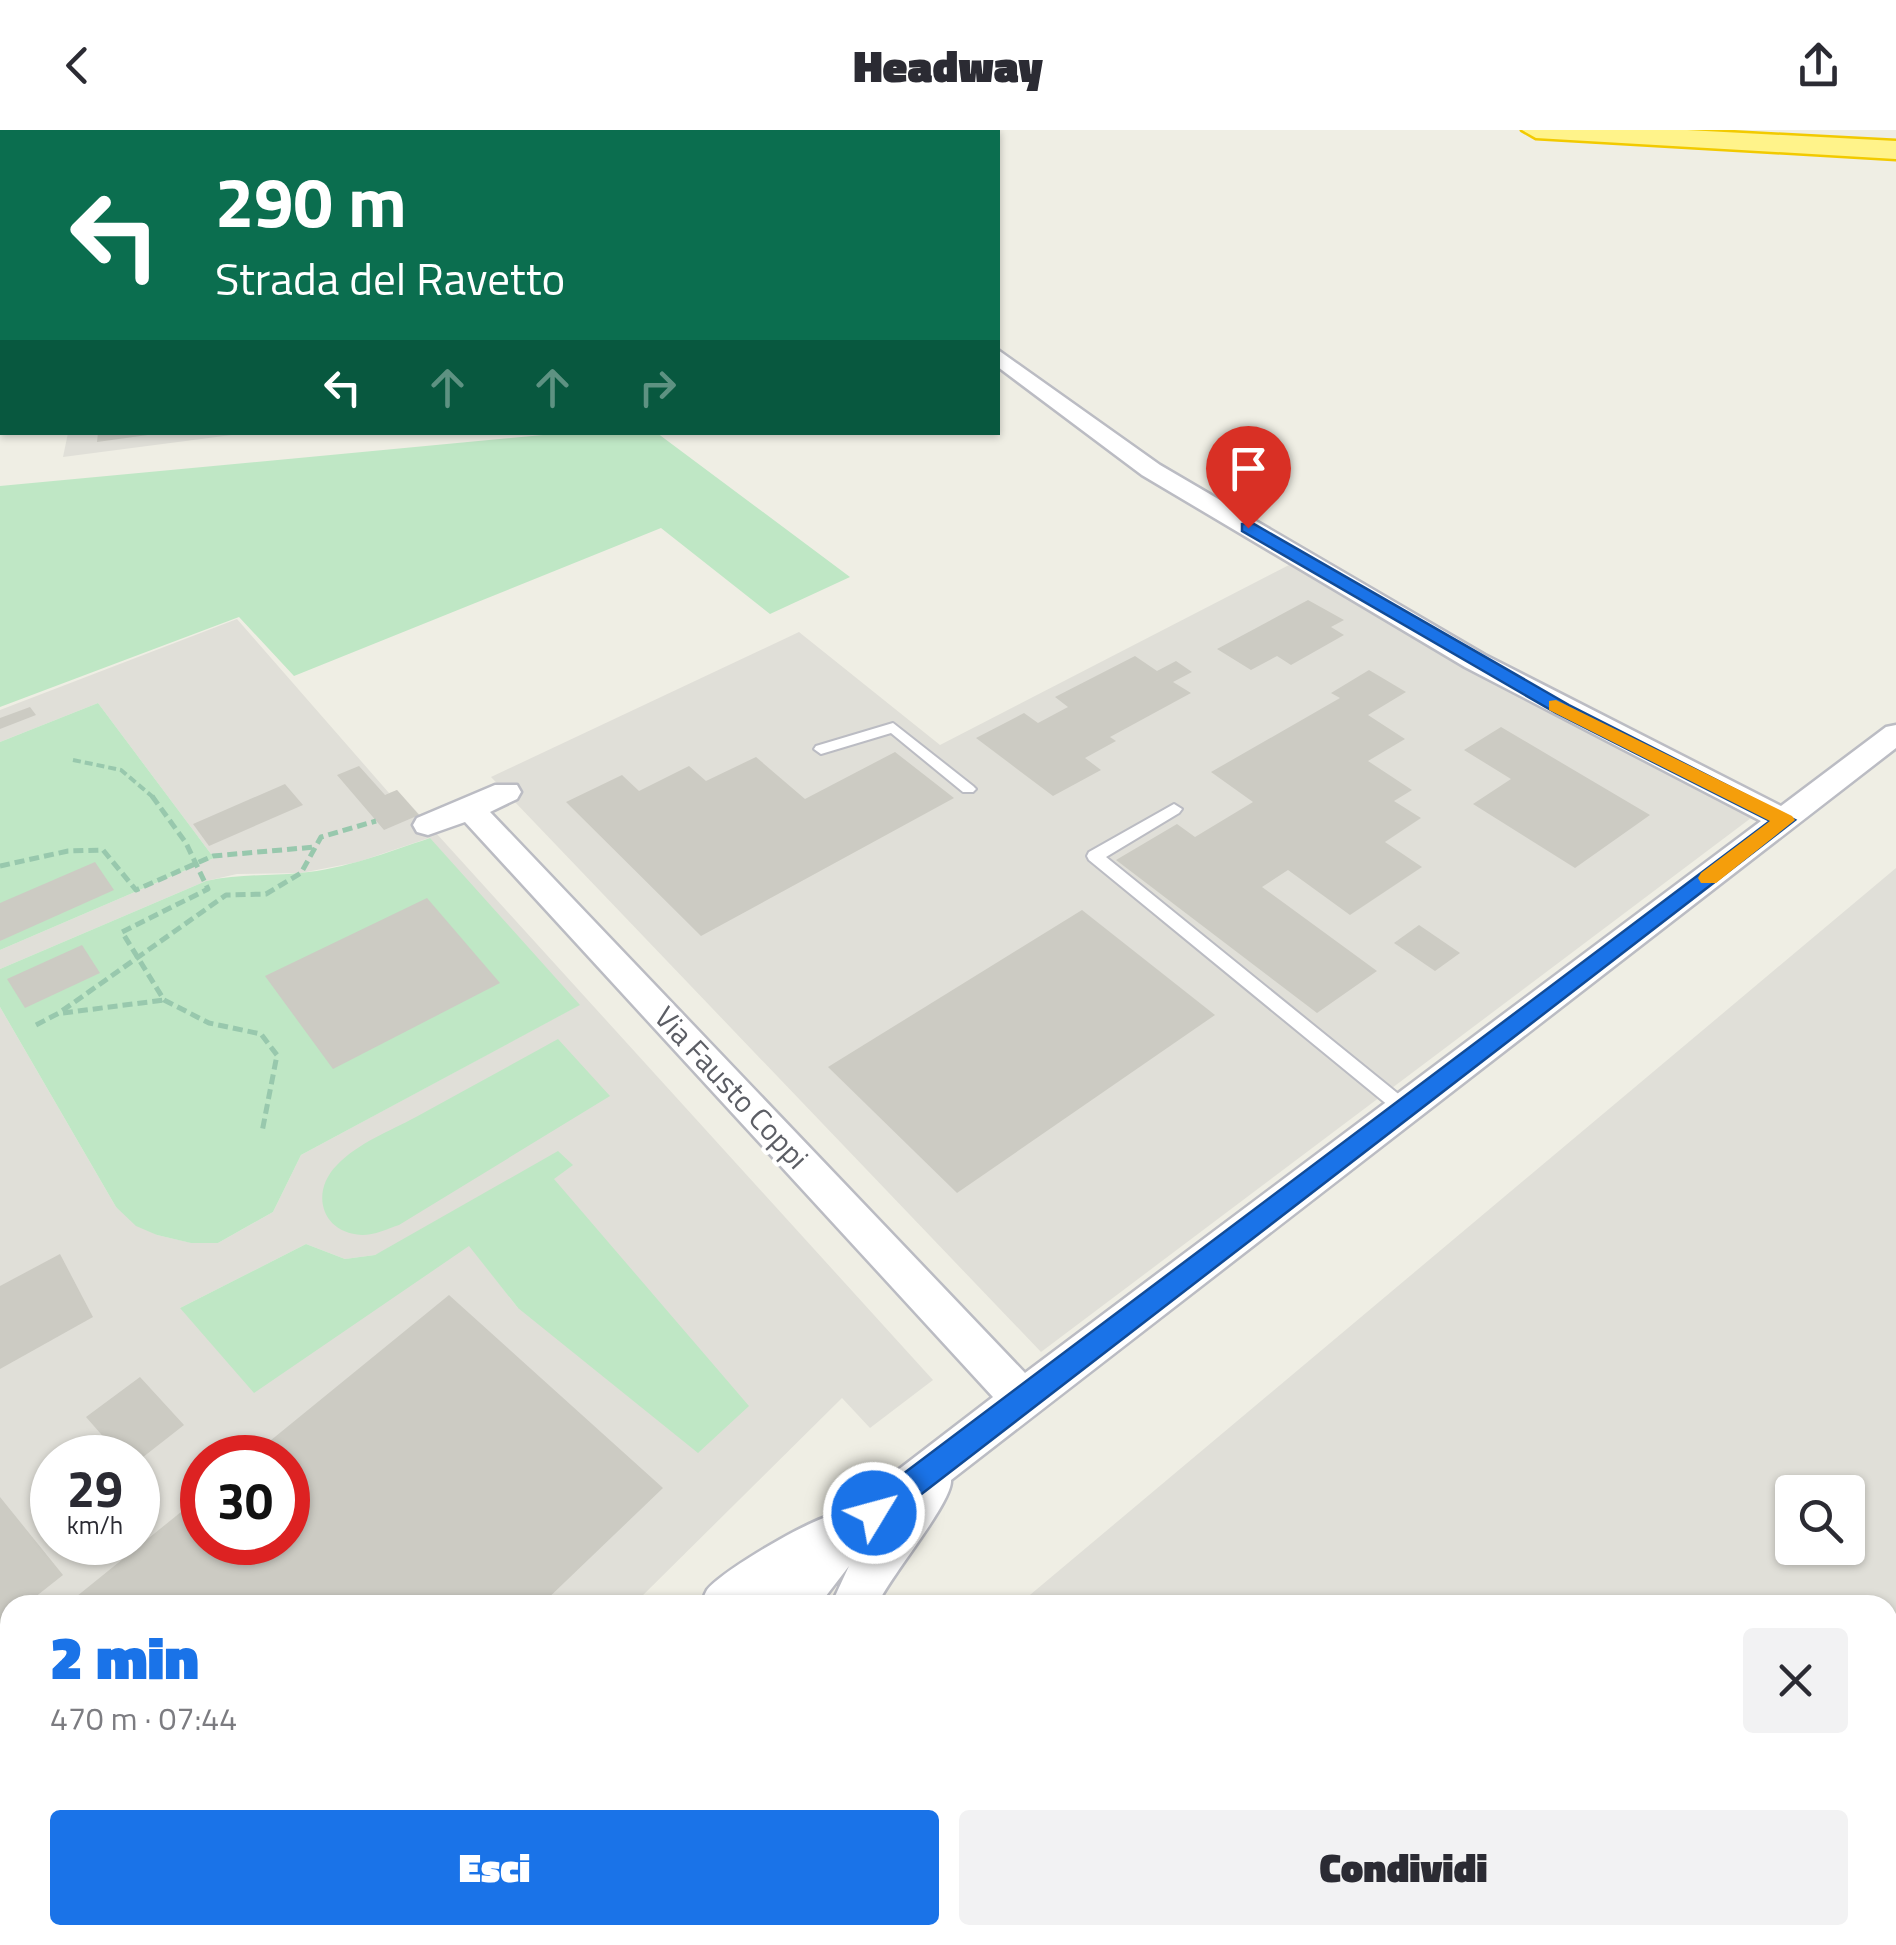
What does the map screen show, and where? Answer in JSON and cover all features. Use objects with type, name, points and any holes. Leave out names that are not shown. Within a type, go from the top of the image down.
[{"type":"highway","points":[[1536,130],[1896,150]]},
{"type":"highway","points":[[1672,130],[1896,139]]},
{"type":"street","points":[[1000,358],[1151,470],[1458,651],[1563,709],[1784,820]]},
{"type":"street","points":[[798,1595],[831,1552],[874,1513],[1896,734]]},
{"type":"street","points":[[428,824],[506,792]]},
{"type":"street","name":"Via Fausto Coppi","points":[[470,809],[1024,1401]]},
{"type":"street","points":[[858,1595],[872,1565],[956,1452]]},
{"type":"street","points":[[738,1595],[778,1565],[874,1513]]},
{"type":"lane","points":[[821,749],[893,728],[968,789]]},
{"type":"lane","points":[[1174,809],[1095,856],[1406,1110]]},
{"type":"path","points":[[73,760],[116,767],[130,774],[198,863],[208,889],[122,932],[164,1000],[208,1023],[261,1034],[277,1056],[262,1132]]},
{"type":"path","points":[[36,1024],[58,1014],[226,894],[266,894],[300,873],[320,837],[376,821]]},
{"type":"path","points":[[0,866],[68,851],[102,850],[136,890],[227,854],[315,847]]},
{"type":"path","points":[[58,1014],[164,1000]]},
{"type":"shaded area","points":[[68,435],[232,435],[63,457]]},
{"type":"shaded area","points":[[1293,563],[1555,715],[1755,815],[1041,1352],[491,777],[799,632],[940,745]]},
{"type":"shaded area","points":[[237,619],[389,793],[397,790],[933,1380],[870,1428],[842,1398],[643,1595],[0,1595],[0,1007],[116,1207],[157,1235],[192,1243],[218,1243],[273,1212],[301,1155],[579,1005],[429,838],[358,862],[301,873],[237,874],[206,881],[0,969],[0,950],[214,858],[98,703],[0,742],[0,710]],"holes":[[[553,1178],[518,1308],[469,1245],[180,1308],[306,1244],[345,1259],[375,1255]]]},
{"type":"shaded area","points":[[1896,868],[1896,1595],[1030,1595]]},
{"type":"green space","points":[[543,435],[660,435],[850,577],[770,614],[661,528],[294,676],[239,617],[0,707],[0,486]]},
{"type":"green space","points":[[98,703],[214,858],[0,950],[0,742]]},
{"type":"green space","points":[[430,838],[580,1005],[301,1155],[273,1212],[218,1243],[191,1243],[136,1226],[116,1207],[0,1007],[0,969],[206,881],[333,868]]},
{"type":"green space","points":[[558,1039],[610,1096],[399,1225],[362,1235],[348,1233],[329,1219],[322,1198],[324,1187],[345,1157]]},
{"type":"green space","points":[[558,1151],[573,1165],[554,1179],[749,1406],[698,1453],[518,1308],[469,1246],[254,1393],[180,1308],[306,1244],[345,1259],[375,1255]]},
{"type":"building","points":[[98,435],[148,435],[97,442]]},
{"type":"building","points":[[1308,600],[1344,620],[1331,627],[1344,635],[1291,665],[1277,656],[1251,670],[1217,649]]},
{"type":"building","points":[[1135,656],[1157,671],[1176,661],[1192,672],[1173,682],[1191,693],[1110,737],[1116,741],[1085,758],[1101,770],[1053,796],[976,738],[1024,713],[1038,723],[1068,707],[1055,697]]},
{"type":"building","points":[[1369,670],[1406,692],[1368,715],[1405,739],[1368,761],[1412,790],[1394,801],[1421,818],[1385,842],[1422,867],[1350,915],[1288,870],[1262,887],[1377,971],[1317,1013],[1116,860],[1177,824],[1195,837],[1253,802],[1211,772],[1340,698],[1331,693]]},
{"type":"building","points":[[30,707],[36,715],[0,729],[0,718]]},
{"type":"building","points":[[1501,727],[1650,815],[1575,868],[1473,804],[1511,779],[1464,750]]},
{"type":"building","points":[[895,752],[954,798],[701,936],[566,802],[622,775],[639,791],[689,766],[706,781],[756,757],[805,799]]},
{"type":"building","points":[[359,766],[385,795],[397,790],[419,815],[384,830],[337,775]]},
{"type":"building","points":[[285,784],[303,805],[209,846],[193,824]]},
{"type":"building","points":[[95,862],[114,890],[0,941],[0,903]]},
{"type":"building","points":[[427,898],[500,983],[333,1069],[265,976]]},
{"type":"building","points":[[1082,910],[1215,1015],[957,1193],[828,1067]]},
{"type":"building","points":[[1419,925],[1460,953],[1435,971],[1394,943]]},
{"type":"building","points":[[82,945],[100,973],[25,1008],[7,979]]},
{"type":"building","points":[[60,1254],[93,1317],[0,1369],[0,1286]]},
{"type":"building","points":[[449,1295],[663,1488],[551,1595],[78,1595],[115,1565],[160,1565],[160,1529],[180,1513],[180,1565],[310,1565],[310,1435],[277,1435]]},
{"type":"building","points":[[140,1377],[184,1425],[160,1444],[160,1435],[102,1435],[86,1417]]},
{"type":"building","points":[[0,1497],[30,1534],[30,1565],[55,1565],[63,1575],[38,1595],[0,1595]]},
{"type":"slow traffic","points":[[1556,706],[1784,820],[1709,878]]},
{"type":"route","points":[[874,1513],[1784,820],[1563,709],[1248,528]]}]
